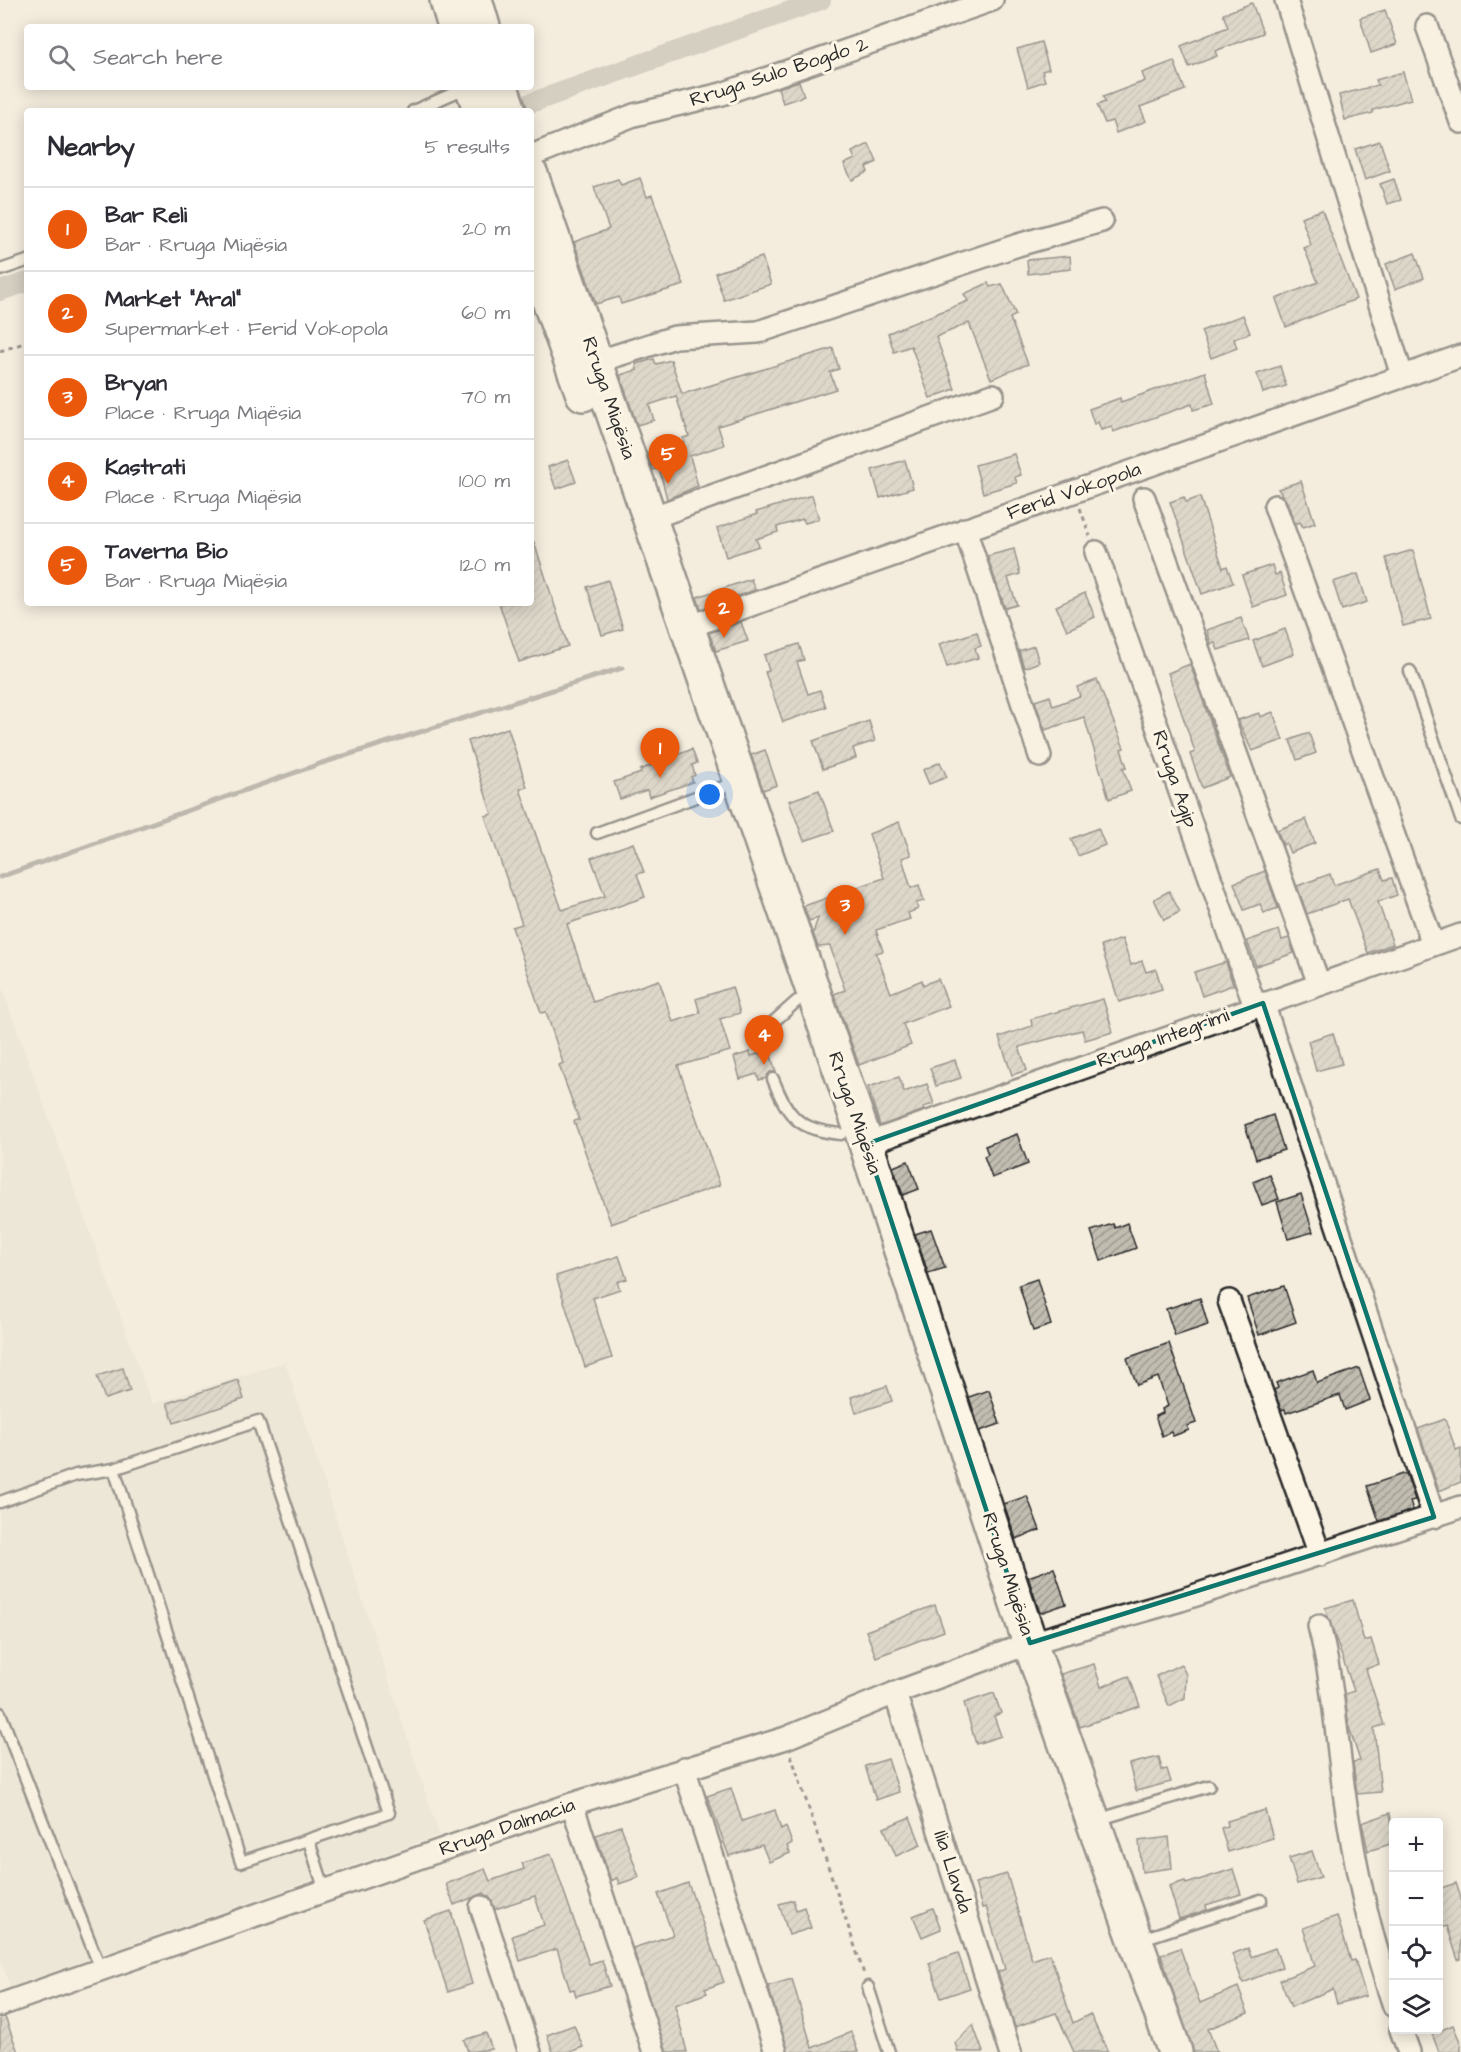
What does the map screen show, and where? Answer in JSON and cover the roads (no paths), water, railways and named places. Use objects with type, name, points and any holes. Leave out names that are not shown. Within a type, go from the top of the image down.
[{"type":"main road","points":[[447,0],[453,24]]},
{"type":"main road","points":[[474,0],[482,24]]},
{"type":"main road","name":"Rruga Miqësia","points":[[534,184],[688,627],[1155,2052]]},
{"type":"main road","name":"Rruga Miqësia","points":[[534,259],[797,1001],[854,1139]]},
{"type":"main road","name":"Rruga Miqësia","points":[[1022,1647],[1094,1821],[1175,2052]]},
{"type":"street","name":"Rruga Sulo Bogdo 2","points":[[534,155],[634,115],[722,94],[992,0]]},
{"type":"street","points":[[1286,0],[1402,376]]},
{"type":"street","points":[[1427,26],[1461,122]]},
{"type":"street","points":[[596,362],[675,337],[758,333],[1018,245],[1102,221]]},
{"type":"street","name":"Ferid Vokopola","points":[[688,627],[1461,356]]},
{"type":"street","points":[[651,518],[993,395]]},
{"type":"street","points":[[1144,498],[1320,984]]},
{"type":"street","points":[[1275,506],[1433,944]]},
{"type":"street","points":[[965,530],[1040,756]]},
{"type":"street","name":"Rruga Agip","points":[[1096,552],[1259,1005],[1434,1517]]},
{"type":"street","name":"Rruga Integrimi","points":[[854,1139],[1259,1005],[1461,935]]},
{"type":"street","points":[[1229,1301],[1320,1555]]},
{"type":"street","name":"Rruga Dalmacia","points":[[0,2005],[572,1804],[786,1738],[895,1693],[1022,1647],[1181,1600],[1461,1507]]},
{"type":"street","points":[[1319,1626],[1330,1670],[1348,1824],[1376,1954],[1389,1992]]},
{"type":"street","name":"Ilia Llavda","points":[[895,1693],[1010,2052]]},
{"type":"street","points":[[684,1768],[776,2052]]},
{"type":"street","points":[[572,1804],[654,2052]]},
{"type":"street","points":[[481,1907],[530,2052]]},
{"type":"street","points":[[1402,2034],[1409,2052]]},
{"type":"lane","points":[[428,108],[487,96]]},
{"type":"lane","points":[[0,270],[24,262]]},
{"type":"lane","points":[[1410,671],[1461,819]]},
{"type":"lane","points":[[597,833],[723,787]]},
{"type":"lane","points":[[764,1049],[771,1024],[797,1001]]},
{"type":"lane","points":[[773,1079],[783,1105],[801,1124],[818,1131],[854,1139]]},
{"type":"lane","points":[[0,1502],[76,1475],[114,1469],[258,1421],[389,1814],[241,1862],[114,1469]]},
{"type":"lane","points":[[0,1713],[101,1970]]},
{"type":"lane","points":[[1094,1821],[1209,1786]]},
{"type":"lane","points":[[309,1841],[325,1891]]},
{"type":"lane","points":[[1136,1941],[1261,1900]]},
{"type":"lane","points":[[868,1987],[889,2052]]},
{"type":"waterway","points":[[516,108],[821,0]]},
{"type":"waterway","points":[[0,291],[24,283]]},
{"type":"waterway","points":[[0,877],[322,763],[622,668]]},
{"type":"place","name":"Taverna Bio","points":[[668,484]]},
{"type":"place","name":"Market \"Aral\"","points":[[724,638]]},
{"type":"place","name":"Bar Reli","points":[[660,778]]},
{"type":"place","name":"Bryan","points":[[845,935]]},
{"type":"place","name":"Kastrati","points":[[764,1065]]}]
